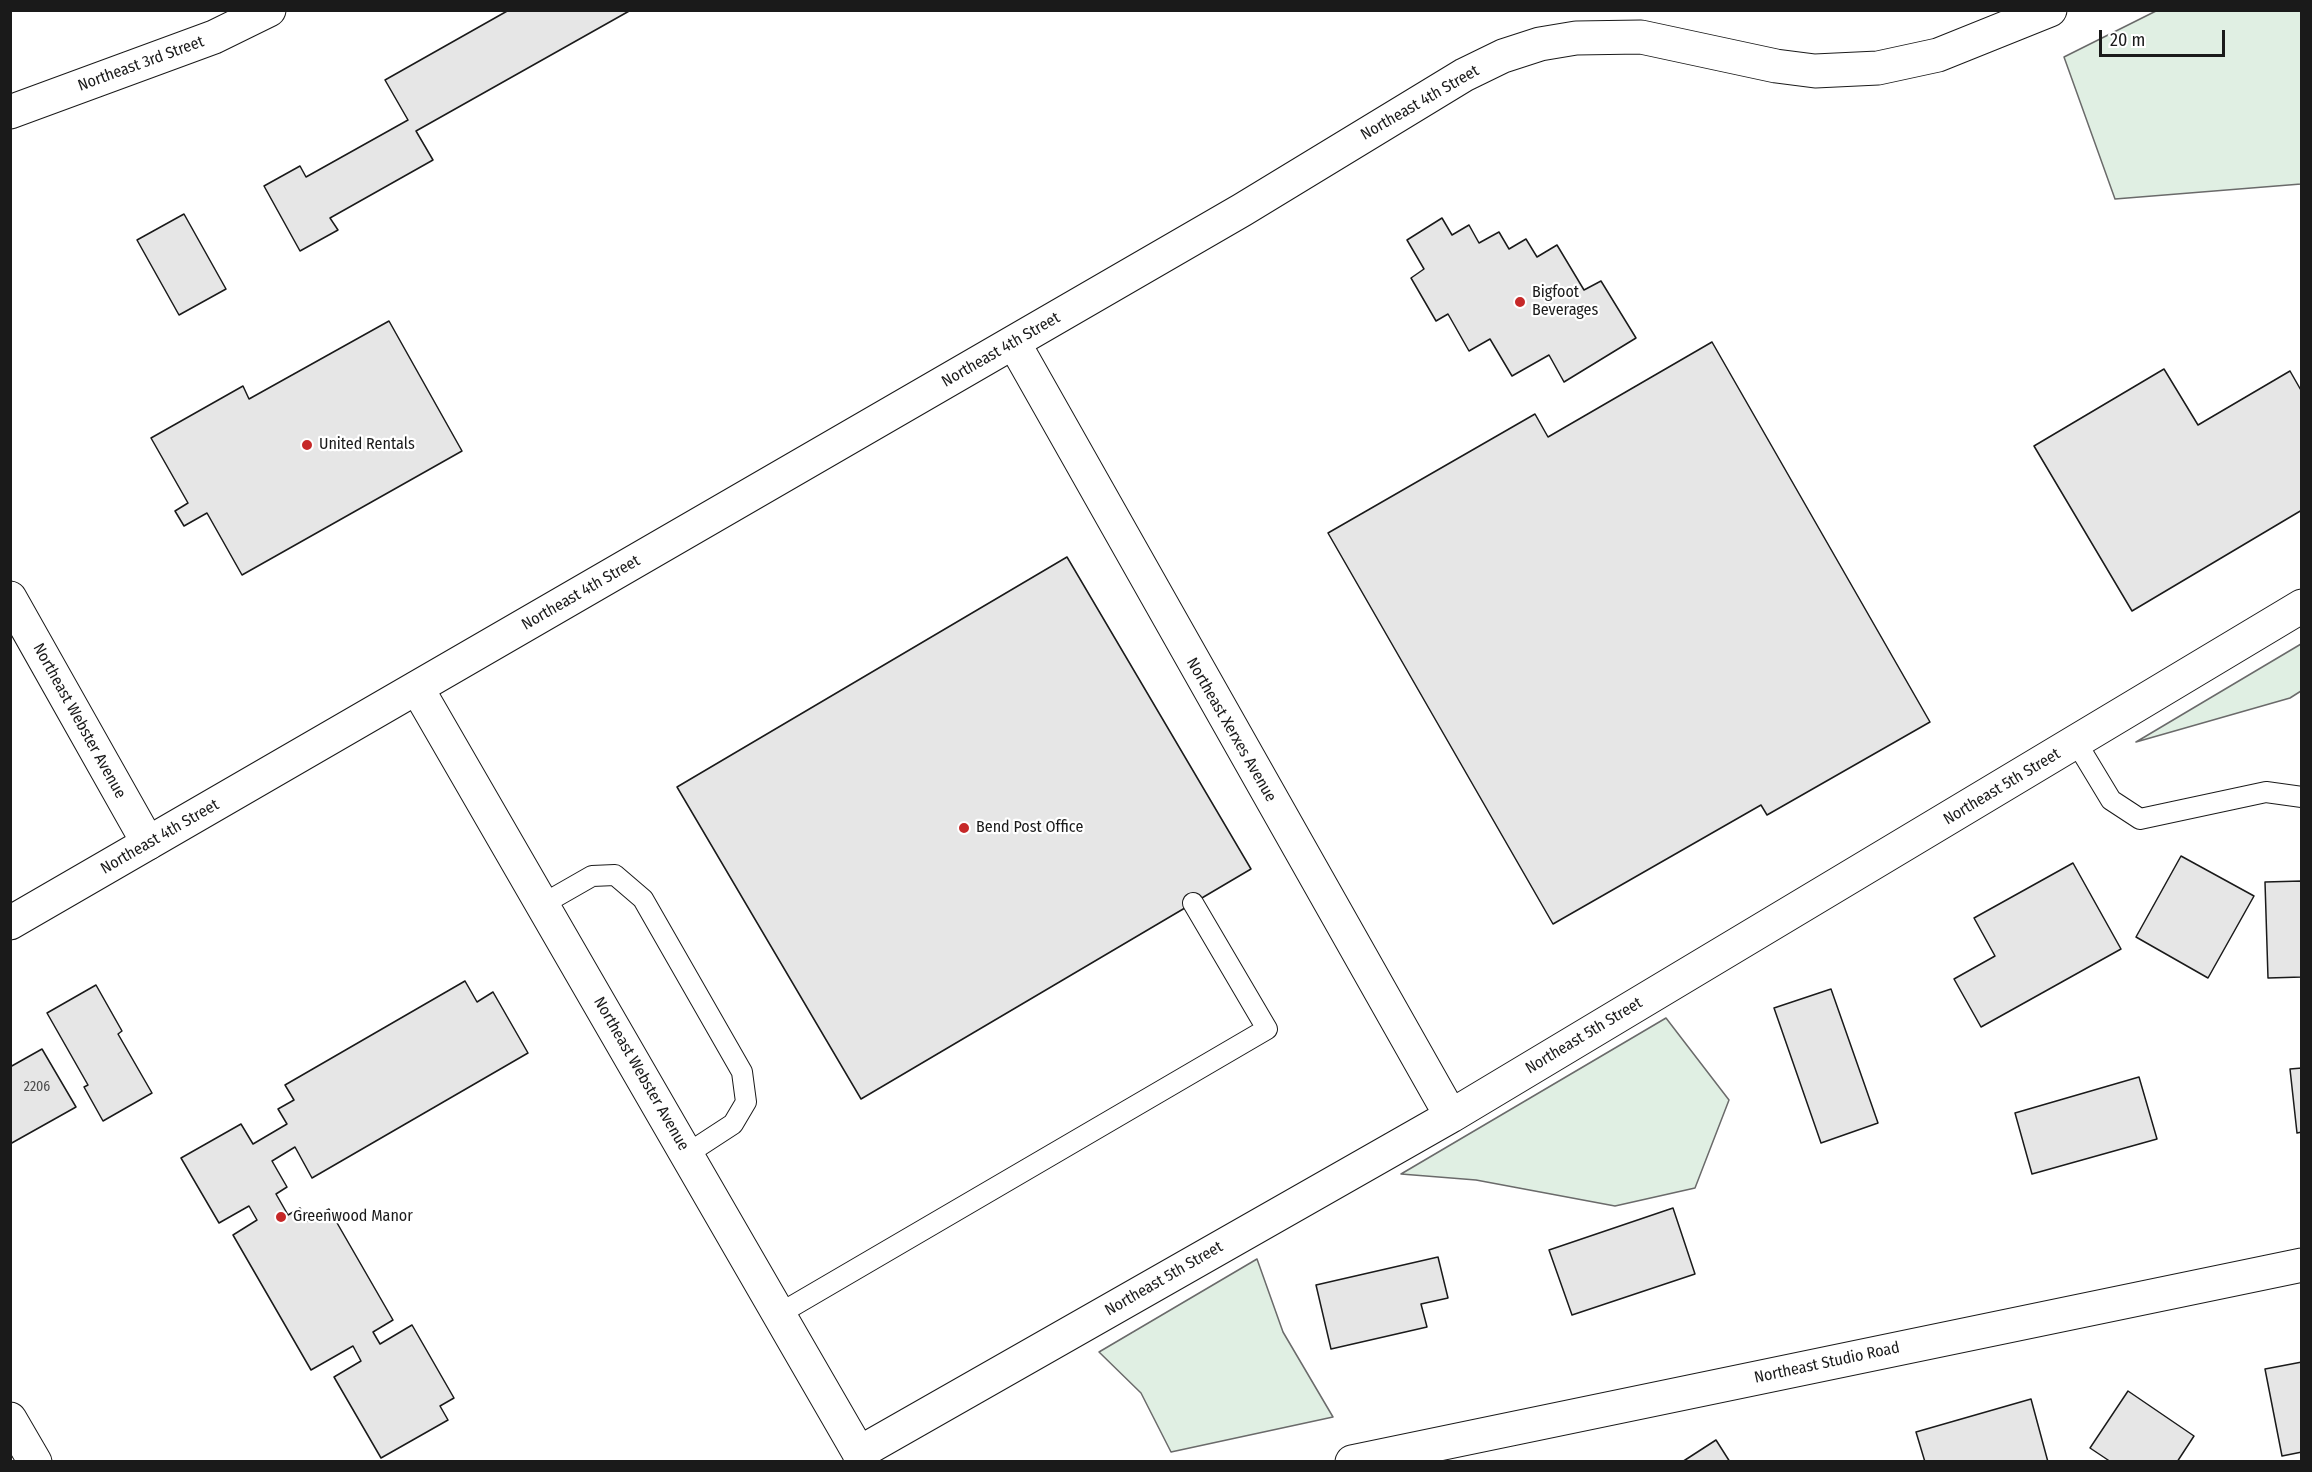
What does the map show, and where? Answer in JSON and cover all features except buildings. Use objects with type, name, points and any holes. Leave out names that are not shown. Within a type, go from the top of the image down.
[{"type":"street","name":"Northeast 3rd Street","points":[[10,112],[214,37],[269,10]]},
{"type":"street","name":"Northeast 4th Street","points":[[10,923],[1014,343],[1242,210],[1464,75],[1503,56],[1540,45],[1576,38],[1641,37],[1776,66],[1815,71],[1878,68],[1938,55],[2050,10]]},
{"type":"street","name":"Northeast Xerxes Avenue","points":[[1014,343],[1451,1116]]},
{"type":"street","name":"Northeast Webster Avenue","points":[[10,598],[148,843]]},
{"type":"street","name":"Northeast 5th Street","points":[[860,1457],[1451,1116],[2301,606]]},
{"type":"street","name":"Northeast Webster Avenue","points":[[417,688],[860,1457]]},
{"type":"street","name":"Northeast Studio Road","points":[[1352,1461],[2301,1265]]},
{"type":"street","points":[[10,1419],[35,1461]]},
{"type":"lane","points":[[2076,742],[2112,800],[2140,819],[2266,792],[2301,797]]},
{"type":"lane","points":[[543,904],[592,876],[615,875],[643,899],[742,1072],[746,1102],[733,1124],[687,1154]]},
{"type":"lane","points":[[779,1314],[1267,1029],[1193,903]]},
{"type":"green space","points":[[2156,11],[2301,11],[2301,184],[2115,199],[2064,57]]},
{"type":"green space","points":[[2301,644],[2301,691],[2290,698],[2136,742]]},
{"type":"green space","points":[[1666,1018],[1729,1100],[1695,1188],[1615,1206],[1476,1180],[1401,1174]]},
{"type":"green space","points":[[1257,1259],[1283,1332],[1333,1417],[1171,1452],[1141,1393],[1099,1352]]},
{"type":"place","name":"Bigfoot Beverages","points":[[1520,302]]},
{"type":"place","name":"United Rentals","points":[[307,445]]},
{"type":"place","name":"Bend Post Office","points":[[964,828]]},
{"type":"place","name":"Greenwood Manor","points":[[281,1217]]}]
